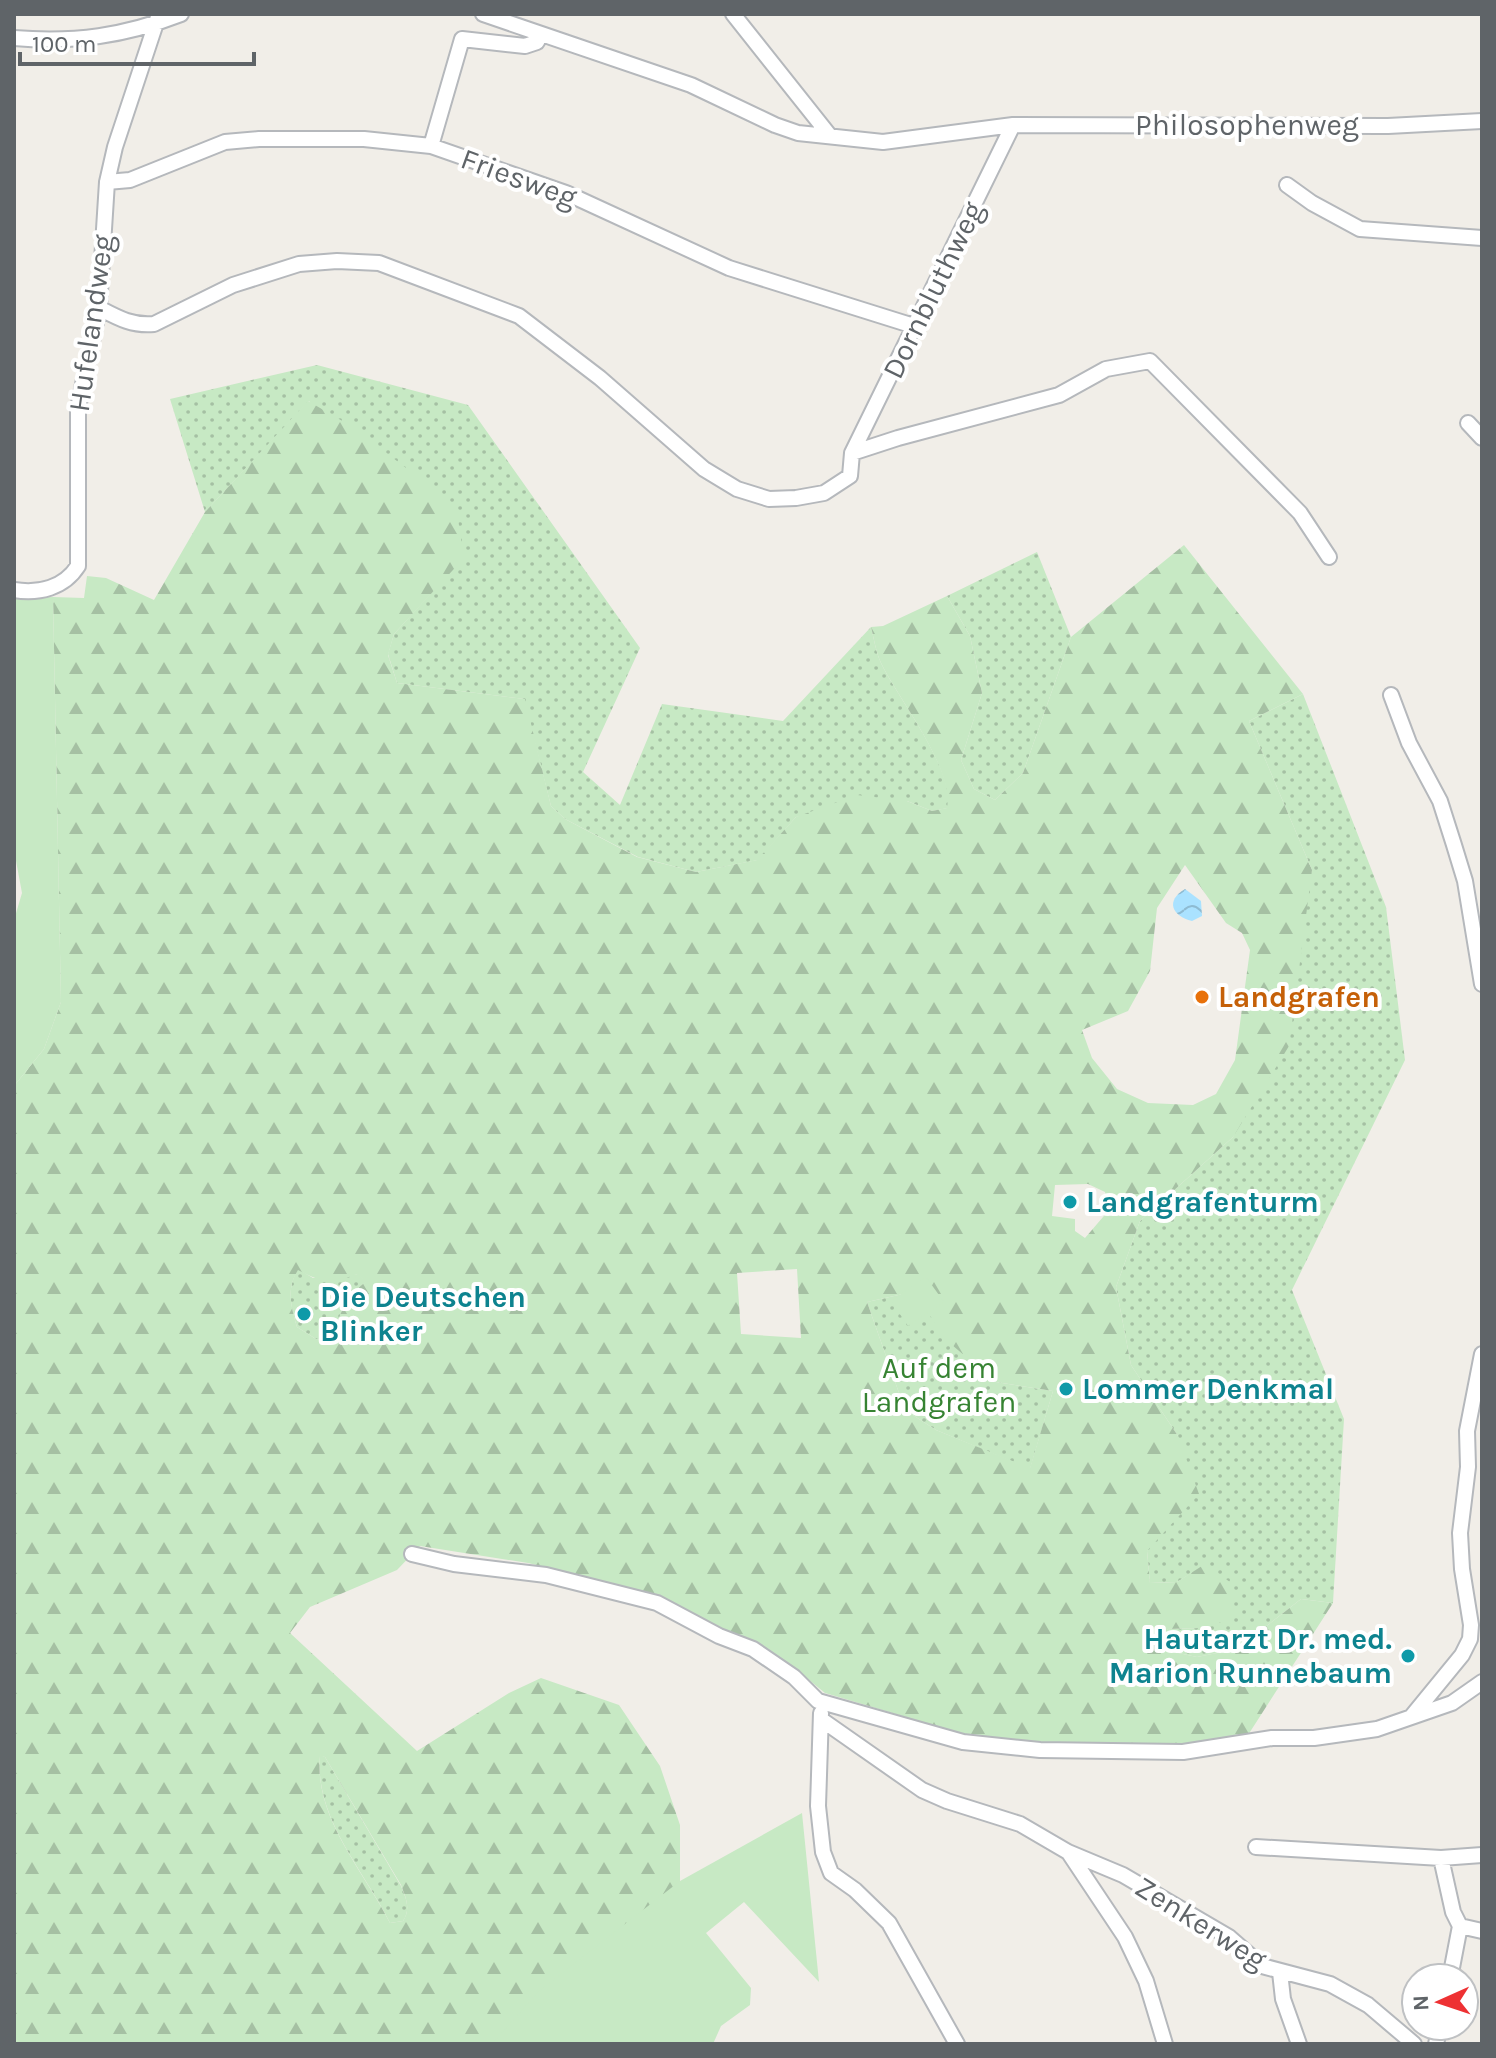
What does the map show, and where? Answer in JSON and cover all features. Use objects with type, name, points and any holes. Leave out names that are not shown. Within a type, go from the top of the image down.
[{"type":"street","points":[[14,38],[85,40],[181,14]]},
{"type":"street","name":"Philosophenweg","points":[[483,14],[691,85],[798,133],[883,142],[1013,125],[1388,126],[1482,121]]},
{"type":"street","points":[[733,14],[830,136]]},
{"type":"street","name":"Hufelandweg","points":[[14,590],[43,591],[70,579],[78,566],[78,408],[99,308],[107,182],[115,147],[158,19]]},
{"type":"street","points":[[431,146],[462,39],[525,46],[537,42],[540,35]]},
{"type":"street","name":"Dornbluthweg","points":[[99,308],[125,322],[140,326],[154,324],[233,285],[299,264],[337,261],[379,263],[519,316],[600,378],[704,469],[737,489],[769,499],[824,493],[850,476],[852,453],[917,327],[1013,125]]},
{"type":"street","name":"Friesweg","points":[[107,182],[130,180],[225,142],[364,139],[431,146],[566,193],[729,268],[917,327]]},
{"type":"street","points":[[1287,185],[1312,203],[1360,229],[1482,238]]},
{"type":"street","points":[[852,453],[1059,395],[1106,369],[1150,361],[1300,513],[1329,557]]},
{"type":"street","points":[[1468,423],[1482,438]]},
{"type":"street","points":[[1391,695],[1409,743],[1440,801],[1454,845],[1465,881],[1482,984]]},
{"type":"street","points":[[1412,1717],[1462,1655],[1470,1639],[1460,1533],[1468,1467],[1467,1431],[1482,1354]]},
{"type":"street","points":[[412,1554],[454,1564],[546,1575],[657,1603],[719,1636],[753,1649],[794,1677],[818,1701],[963,1742],[1040,1750],[1183,1752],[1272,1738],[1314,1738],[1377,1729],[1452,1703],[1482,1682]]},
{"type":"street","points":[[818,1701],[822,1720],[818,1806],[823,1852],[831,1873],[855,1890],[889,1923],[957,2044]]},
{"type":"street","name":"Zenkerweg","points":[[822,1720],[922,1790],[1020,1824],[1068,1852],[1123,1875],[1229,1937],[1262,1966],[1330,1984],[1368,2005],[1414,2044]]},
{"type":"street","points":[[1256,1847],[1441,1858],[1482,1855]]},
{"type":"street","name":"Zenkerweg","points":[[1068,1852],[1125,1937],[1146,1981],[1165,2044]]},
{"type":"street","points":[[1441,1858],[1453,1912],[1460,1926],[1453,1962]]},
{"type":"street","points":[[1460,1926],[1482,1931]]},
{"type":"street","points":[[1280,1972],[1283,1999],[1299,2044]]},
{"type":"green space","points":[[317,365],[468,405],[640,648],[583,772],[620,805],[662,704],[783,721],[871,627],[881,663],[924,734],[943,774],[948,808],[932,811],[907,801],[796,817],[758,860],[696,872],[638,857],[565,819],[551,806],[524,699],[397,683],[388,654],[394,634],[433,591],[309,401],[205,512],[170,399]]},
{"type":"green space","points":[[308,401],[351,426],[456,506],[464,558],[394,634],[388,655],[397,683],[525,699],[551,806],[565,819],[637,857],[696,872],[757,860],[796,817],[857,795],[907,801],[932,811],[947,808],[947,792],[934,754],[881,663],[871,627],[883,626],[947,596],[970,636],[982,693],[961,760],[974,789],[995,800],[1023,773],[1071,637],[1184,545],[1303,694],[1249,721],[1312,870],[1289,1046],[1233,1137],[1140,1221],[1116,1287],[1131,1365],[1178,1436],[1199,1494],[1147,1551],[1150,1583],[1177,1582],[1205,1564],[1234,1585],[1234,1619],[1199,1628],[1168,1629],[1162,1642],[1169,1651],[1197,1657],[1237,1649],[1301,1599],[1333,1603],[1248,1735],[1195,1745],[1068,1746],[973,1737],[825,1693],[798,1671],[660,1595],[528,1563],[420,1546],[397,1570],[310,1607],[290,1633],[417,1751],[509,1693],[541,1678],[619,1705],[660,1766],[680,1825],[680,1881],[694,1922],[682,2044],[14,2044],[14,1086],[44,1049],[61,1002],[53,597],[84,598],[87,576],[106,578],[154,600],[205,512]],"holes":[[[1185,865],[1226,923],[1242,933],[1250,950],[1235,1060],[1216,1094],[1193,1105],[1148,1103],[1117,1089],[1092,1058],[1082,1030],[1128,1011],[1150,971],[1157,908]],[[1088,1184],[1105,1192],[1109,1210],[1085,1238],[1075,1231],[1075,1219],[1052,1216],[1055,1185]],[[797,1269],[801,1338],[741,1334],[737,1273]],[[298,1270],[327,1281],[357,1274],[366,1282],[347,1301],[332,1341],[316,1339],[297,1327],[291,1298]],[[912,1292],[952,1345],[996,1382],[1053,1391],[1030,1468],[936,1430],[905,1410],[867,1302]],[[320,1756],[325,1757],[401,1885],[407,1908],[403,1921],[390,1923],[343,1843],[325,1801],[320,1779]]]},
{"type":"green space","points":[[1037,552],[1071,637],[1023,773],[995,800],[974,789],[961,760],[982,693],[970,636],[947,596]]},
{"type":"green space","points":[[53,597],[61,1002],[44,1049],[14,1086],[14,920],[22,893],[14,850],[14,598]]},
{"type":"green space","points":[[1303,694],[1386,907],[1405,1060],[1292,1290],[1344,1419],[1333,1603],[1301,1599],[1237,1649],[1197,1657],[1169,1651],[1161,1641],[1168,1629],[1199,1628],[1205,1565],[1177,1582],[1150,1583],[1147,1551],[1178,1436],[1131,1365],[1116,1287],[1140,1221],[1233,1137],[1312,870],[1249,721]]},
{"type":"green space","points":[[298,1269],[313,1278],[358,1274],[367,1282],[348,1300],[333,1341],[316,1339],[297,1327],[291,1291]]},
{"type":"green space","points":[[926,1277],[944,1302],[908,1326],[891,1301]]},
{"type":"green space","name":"Auf dem Landgrafen","points":[[912,1292],[996,1382],[1053,1391],[1030,1469],[936,1430],[905,1410],[867,1302]]},
{"type":"green space","points":[[320,1755],[325,1757],[401,1886],[407,1908],[403,1921],[390,1923],[343,1843],[325,1800],[320,1778]]},
{"type":"green space","points":[[802,1813],[819,1982],[744,1902],[706,1933],[751,1988],[750,2005],[721,2026],[713,2044],[492,2044],[538,1992],[680,1881]]},
{"type":"water","points":[[1185,889],[1201,901],[1202,916],[1192,921],[1180,916],[1174,908],[1175,898]]},
{"type":"place","name":"Landgrafen","points":[[1202,997]]},
{"type":"place","name":"Landgrafenturm","points":[[1070,1202]]},
{"type":"place","name":"Die Deutschen Blinker","points":[[304,1314]]},
{"type":"place","name":"Lommer Denkmal","points":[[1066,1389]]},
{"type":"place","name":"Hautarzt Dr. med. Marion Runnebaum","points":[[1408,1656]]}]
